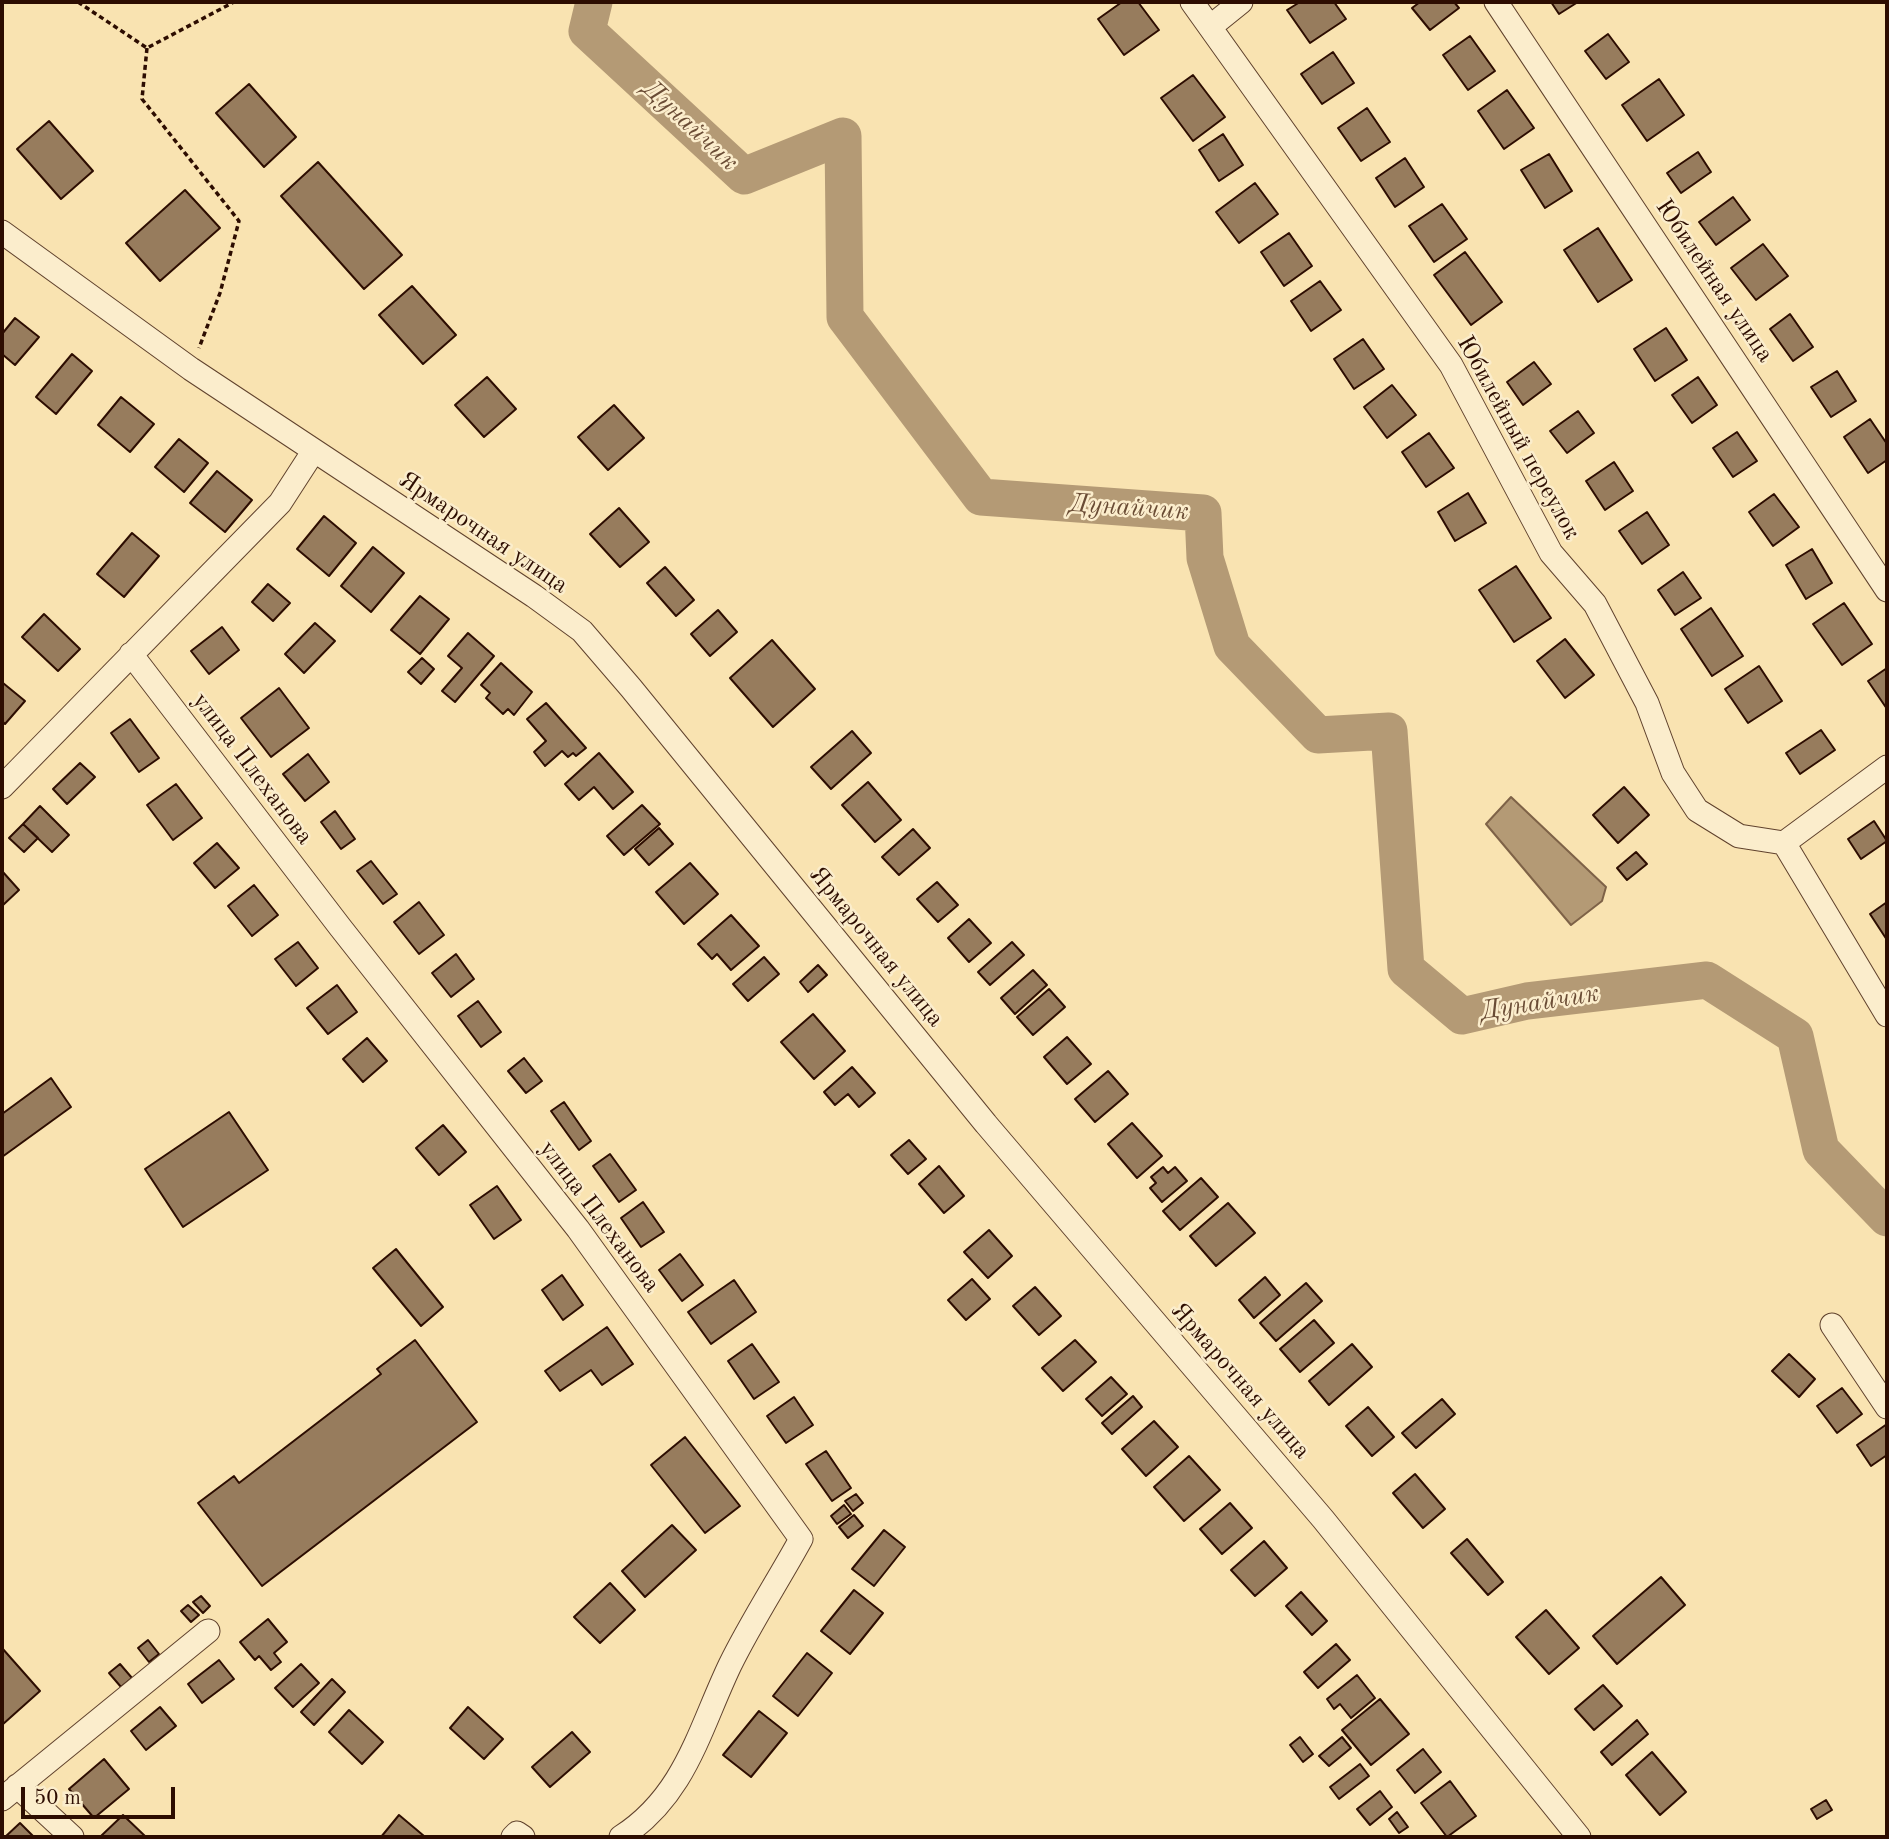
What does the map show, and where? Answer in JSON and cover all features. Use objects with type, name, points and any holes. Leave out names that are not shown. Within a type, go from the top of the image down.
[{"type":"street","name":"Юбилейный переулок","points":[[1192,2],[1451,365],[1550,553],[1595,604],[1647,703],[1673,773],[1697,810],[1738,836],[1784,843]]},
{"type":"street","points":[[1210,27],[1241,2]]},
{"type":"street","name":"Юбилейная улица","points":[[1496,2],[1887,590]]},
{"type":"street","name":"Ярмарочная улица","points":[[2,232],[191,369],[534,596],[582,631],[640,698],[986,1124],[1323,1519],[1579,1837]]},
{"type":"street","points":[[2,787],[280,503],[313,452]]},
{"type":"street","name":"улица Плеханова","points":[[131,654],[349,938],[578,1229],[801,1539],[731,1663],[681,1777],[647,1821],[621,1837]]},
{"type":"street","points":[[1887,767],[1784,843],[1887,1015]]},
{"type":"street","points":[[1832,1325],[1887,1407]]},
{"type":"street","points":[[72,1837],[9,1792],[208,1631]]},
{"type":"path","points":[[78,2],[147,48]]},
{"type":"path","points":[[147,48],[234,2]]},
{"type":"path","points":[[147,48],[142,99],[239,221],[220,293],[191,369]]},
{"type":"shaded area","points":[[1511,797],[1606,887],[1602,901],[1571,925],[1486,824]]},
{"type":"building","points":[[1122,2],[1138,2],[1159,30],[1124,55],[1098,19]]},
{"type":"building","points":[[1300,2],[1334,2],[1346,19],[1310,43],[1287,10]]},
{"type":"building","points":[[1420,2],[1454,2],[1459,8],[1430,30],[1412,8]]},
{"type":"building","points":[[1551,2],[1578,2],[1559,14]]},
{"type":"building","points":[[1608,34],[1629,62],[1606,79],[1585,51]]},
{"type":"building","points":[[1470,36],[1495,71],[1468,90],[1443,55]]},
{"type":"building","points":[[1333,52],[1354,83],[1322,104],[1301,74]]},
{"type":"building","points":[[1193,75],[1225,117],[1193,141],[1161,98]]},
{"type":"building","points":[[1659,79],[1684,115],[1647,141],[1622,105]]},
{"type":"building","points":[[249,84],[296,137],[264,167],[216,113]]},
{"type":"building","points":[[1507,90],[1534,128],[1504,149],[1478,111]]},
{"type":"building","points":[[1367,108],[1390,142],[1361,161],[1338,128]]},
{"type":"building","points":[[49,121],[93,171],[61,199],[17,149]]},
{"type":"building","points":[[1223,134],[1243,165],[1219,181],[1199,150]]},
{"type":"building","points":[[1698,152],[1711,172],[1681,193],[1667,173]]},
{"type":"building","points":[[1549,154],[1572,191],[1545,208],[1521,170]]},
{"type":"building","points":[[1405,158],[1424,187],[1395,207],[1376,178]]},
{"type":"building","points":[[318,162],[402,255],[364,289],[281,196]]},
{"type":"building","points":[[1255,183],[1278,214],[1239,243],[1216,212]]},
{"type":"building","points":[[185,190],[220,228],[160,281],[126,243]]},
{"type":"building","points":[[1733,197],[1750,220],[1716,245],[1699,222]]},
{"type":"building","points":[[1442,204],[1467,239],[1434,262],[1409,226]]},
{"type":"building","points":[[1598,228],[1632,280],[1598,302],[1564,250]]},
{"type":"building","points":[[1289,233],[1312,266],[1284,286],[1261,252]]},
{"type":"building","points":[[1763,244],[1788,276],[1756,300],[1731,268]]},
{"type":"building","points":[[1465,252],[1502,302],[1471,325],[1434,275]]},
{"type":"building","points":[[1320,281],[1341,310],[1311,331],[1291,301]]},
{"type":"building","points":[[412,286],[456,335],[423,364],[379,315]]},
{"type":"building","points":[[1790,314],[1813,347],[1793,361],[1770,329]]},
{"type":"building","points":[[15,318],[39,337],[15,365],[2,354],[2,334]]},
{"type":"building","points":[[1666,328],[1687,360],[1655,381],[1634,349]]},
{"type":"building","points":[[1363,339],[1384,369],[1354,389],[1334,359]]},
{"type":"building","points":[[72,354],[92,371],[56,414],[36,397]]},
{"type":"building","points":[[1534,362],[1551,384],[1523,405],[1507,382]]},
{"type":"building","points":[[1837,371],[1856,401],[1831,417],[1811,387]]},
{"type":"building","points":[[487,377],[516,409],[484,437],[455,405]]},
{"type":"building","points":[[1698,377],[1717,405],[1692,423],[1672,395]]},
{"type":"building","points":[[1392,385],[1416,415],[1387,438],[1364,407]]},
{"type":"building","points":[[121,397],[154,424],[130,452],[98,425]]},
{"type":"building","points":[[614,405],[644,438],[608,470],[578,437]]},
{"type":"building","points":[[1578,411],[1594,433],[1567,453],[1550,431]]},
{"type":"building","points":[[1870,419],[1887,444],[1887,460],[1868,473],[1844,437]]},
{"type":"building","points":[[1737,432],[1757,461],[1733,477],[1713,448]]},
{"type":"building","points":[[1429,433],[1454,468],[1426,487],[1402,452]]},
{"type":"building","points":[[179,439],[208,463],[184,492],[155,467]]},
{"type":"building","points":[[1614,462],[1633,491],[1605,510],[1586,481]]},
{"type":"building","points":[[217,471],[252,500],[225,532],[190,503]]},
{"type":"building","points":[[1468,493],[1486,523],[1455,541],[1438,512]]},
{"type":"building","points":[[1774,494],[1799,527],[1773,546],[1749,512]]},
{"type":"building","points":[[619,508],[649,542],[620,567],[590,534]]},
{"type":"building","points":[[1647,512],[1669,545],[1642,564],[1619,531]]},
{"type":"building","points":[[324,516],[356,543],[329,576],[297,549]]},
{"type":"building","points":[[132,533],[159,556],[124,597],[97,574]]},
{"type":"building","points":[[373,547],[404,573],[371,612],[341,586]]},
{"type":"building","points":[[1812,549],[1832,583],[1806,599],[1786,565]]},
{"type":"building","points":[[1516,566],[1551,618],[1514,642],[1479,590]]},
{"type":"building","points":[[665,567],[694,600],[676,616],[647,583]]},
{"type":"building","points":[[1683,572],[1701,598],[1675,615],[1658,590]]},
{"type":"building","points":[[268,584],[290,603],[273,621],[252,602]]},
{"type":"building","points":[[420,596],[449,619],[420,654],[391,630]]},
{"type":"building","points":[[1844,603],[1872,644],[1842,665],[1813,624]]},
{"type":"building","points":[[1711,608],[1743,656],[1712,676],[1681,629]]},
{"type":"building","points":[[718,610],[737,632],[710,656],[691,634]]},
{"type":"building","points":[[44,614],[80,649],[58,671],[22,637]]},
{"type":"building","points":[[315,623],[335,641],[304,673],[285,654]]},
{"type":"building","points":[[222,627],[239,650],[209,674],[191,651]]},
{"type":"building","points":[[468,633],[494,656],[455,702],[442,691],[462,668],[448,656]]},
{"type":"building","points":[[1565,639],[1594,675],[1565,698],[1537,661]]},
{"type":"building","points":[[772,640],[815,689],[773,727],[730,678]]},
{"type":"building","points":[[422,658],[434,669],[421,684],[408,672]]},
{"type":"building","points":[[501,663],[532,692],[514,715],[508,709],[503,714],[486,698],[490,693],[481,685]]},
{"type":"building","points":[[1759,666],[1782,701],[1748,723],[1725,689]]},
{"type":"building","points":[[1887,668],[1887,709],[1868,681]]},
{"type":"building","points":[[3,683],[25,701],[5,724],[2,721]]},
{"type":"building","points":[[279,688],[309,728],[271,757],[241,718]]},
{"type":"building","points":[[546,703],[586,748],[576,756],[573,753],[568,757],[562,751],[545,766],[534,752],[546,741],[527,719]]},
{"type":"building","points":[[130,719],[159,758],[139,772],[111,733]]},
{"type":"building","points":[[1821,730],[1835,750],[1800,774],[1786,753]]},
{"type":"building","points":[[852,731],[871,753],[831,789],[811,767]]},
{"type":"building","points":[[599,753],[633,792],[613,809],[594,787],[579,800],[565,784]]},
{"type":"building","points":[[308,754],[329,782],[305,801],[283,774]]},
{"type":"building","points":[[80,763],[95,777],[67,804],[53,789]]},
{"type":"building","points":[[868,782],[901,820],[875,842],[842,805]]},
{"type":"building","points":[[176,784],[202,818],[173,840],[147,805]]},
{"type":"building","points":[[1624,787],[1649,815],[1618,843],[1593,815]]},
{"type":"building","points":[[642,805],[660,824],[624,855],[607,836]]},
{"type":"building","points":[[40,806],[69,835],[52,852],[23,824]]},
{"type":"building","points":[[335,811],[355,839],[341,849],[321,822]]},
{"type":"building","points":[[1874,821],[1887,841],[1861,859],[1848,839]]},
{"type":"building","points":[[23,824],[38,838],[24,852],[9,838]]},
{"type":"building","points":[[659,828],[673,844],[649,865],[635,849]]},
{"type":"building","points":[[913,829],[930,848],[899,875],[882,857]]},
{"type":"building","points":[[217,843],[239,868],[215,888],[194,863]]},
{"type":"building","points":[[1636,852],[1647,864],[1627,880],[1617,868]]},
{"type":"building","points":[[371,861],[397,894],[383,904],[357,871]]},
{"type":"building","points":[[690,863],[718,894],[684,924],[656,892]]},
{"type":"building","points":[[2,871],[19,890],[2,906]]},
{"type":"building","points":[[937,882],[958,905],[938,922],[917,899]]},
{"type":"building","points":[[254,885],[278,915],[252,936],[228,906]]},
{"type":"building","points":[[419,902],[444,935],[419,954],[394,922]]},
{"type":"building","points":[[1887,902],[1887,940],[1870,914]]},
{"type":"building","points":[[731,915],[759,946],[731,970],[717,954],[712,959],[698,944]]},
{"type":"building","points":[[969,919],[991,943],[969,962],[948,938]]},
{"type":"building","points":[[298,942],[318,968],[296,986],[275,959]]},
{"type":"building","points":[[1012,942],[1024,955],[990,985],[978,972]]},
{"type":"building","points":[[456,954],[474,979],[451,997],[432,973]]},
{"type":"building","points":[[764,957],[779,974],[748,1001],[733,984]]},
{"type":"building","points":[[818,965],[827,975],[808,992],[800,982]]},
{"type":"building","points":[[1033,970],[1047,985],[1015,1014],[1001,998]]},
{"type":"building","points":[[337,985],[357,1012],[328,1034],[307,1008]]},
{"type":"building","points":[[1049,989],[1065,1007],[1033,1035],[1017,1017]]},
{"type":"building","points":[[478,1001],[501,1032],[481,1047],[458,1016]]},
{"type":"building","points":[[813,1014],[845,1051],[814,1079],[781,1042]]},
{"type":"building","points":[[1067,1037],[1091,1064],[1067,1084],[1044,1057]]},
{"type":"building","points":[[367,1038],[387,1061],[363,1082],[343,1059]]},
{"type":"building","points":[[524,1058],[542,1081],[526,1093],[508,1071]]},
{"type":"building","points":[[852,1067],[875,1093],[859,1107],[848,1094],[835,1105],[824,1092]]},
{"type":"building","points":[[1108,1071],[1128,1094],[1095,1122],[1075,1099]]},
{"type":"building","points":[[51,1078],[71,1107],[2,1157],[2,1114]]},
{"type":"building","points":[[564,1102],[591,1141],[579,1150],[551,1111]]},
{"type":"building","points":[[229,1112],[268,1170],[183,1227],[145,1169]]},
{"type":"building","points":[[1132,1123],[1162,1156],[1137,1178],[1108,1144]]},
{"type":"building","points":[[443,1125],[466,1152],[439,1175],[416,1148]]},
{"type":"building","points":[[909,1140],[926,1159],[908,1174],[891,1155]]},
{"type":"building","points":[[610,1154],[636,1190],[619,1202],[593,1166]]},
{"type":"building","points":[[939,1166],[964,1196],[944,1213],[919,1184]]},
{"type":"building","points":[[1163,1167],[1168,1173],[1175,1167],[1187,1181],[1162,1202],[1150,1188],[1156,1183],[1151,1177]]},
{"type":"building","points":[[1201,1178],[1218,1197],[1180,1230],[1163,1211]]},
{"type":"building","points":[[497,1186],[521,1220],[494,1239],[470,1205]]},
{"type":"building","points":[[643,1202],[664,1232],[641,1247],[621,1218]]},
{"type":"building","points":[[1228,1203],[1255,1233],[1216,1266],[1190,1236]]},
{"type":"building","points":[[989,1230],[1012,1256],[988,1278],[964,1252]]},
{"type":"building","points":[[396,1249],[443,1307],[421,1326],[373,1268]]},
{"type":"building","points":[[680,1254],[703,1285],[682,1301],[659,1270]]},
{"type":"building","points":[[562,1275],[583,1305],[563,1320],[542,1290]]},
{"type":"building","points":[[1265,1277],[1280,1295],[1254,1318],[1239,1300]]},
{"type":"building","points":[[972,1279],[990,1299],[966,1320],[948,1300]]},
{"type":"building","points":[[734,1280],[756,1312],[711,1344],[688,1312]]},
{"type":"building","points":[[1306,1283],[1322,1301],[1276,1341],[1260,1323]]},
{"type":"building","points":[[1035,1287],[1061,1316],[1039,1335],[1013,1306]]},
{"type":"building","points":[[1314,1320],[1334,1343],[1300,1372],[1280,1349]]},
{"type":"building","points":[[607,1327],[633,1364],[602,1385],[591,1370],[560,1391],[545,1371]]},
{"type":"building","points":[[415,1340],[477,1422],[262,1586],[198,1503],[234,1476],[239,1483],[381,1374],[377,1369]]},
{"type":"building","points":[[1075,1340],[1096,1362],[1063,1391],[1042,1368]]},
{"type":"building","points":[[752,1344],[779,1382],[754,1399],[728,1361]]},
{"type":"building","points":[[1352,1344],[1372,1367],[1329,1405],[1309,1381]]},
{"type":"building","points":[[1789,1354],[1815,1379],[1799,1397],[1772,1371]]},
{"type":"building","points":[[1111,1377],[1127,1394],[1102,1416],[1086,1399]]},
{"type":"building","points":[[1842,1388],[1862,1414],[1837,1433],[1817,1406]]},
{"type":"building","points":[[1133,1396],[1142,1407],[1112,1434],[1102,1423]]},
{"type":"building","points":[[794,1397],[813,1425],[786,1443],[767,1416]]},
{"type":"building","points":[[1442,1399],[1455,1414],[1416,1448],[1402,1433]]},
{"type":"building","points":[[1368,1407],[1394,1437],[1372,1456],[1346,1426]]},
{"type":"building","points":[[1154,1421],[1178,1447],[1146,1476],[1122,1449]]},
{"type":"building","points":[[1887,1424],[1887,1455],[1871,1466],[1857,1445]]},
{"type":"building","points":[[685,1437],[740,1506],[705,1533],[651,1465]]},
{"type":"building","points":[[826,1451],[851,1488],[832,1501],[806,1464]]},
{"type":"building","points":[[1189,1456],[1220,1490],[1184,1521],[1154,1487]]},
{"type":"building","points":[[1415,1474],[1445,1509],[1423,1528],[1393,1493]]},
{"type":"building","points":[[856,1494],[863,1503],[853,1511],[845,1501]]},
{"type":"building","points":[[1230,1503],[1252,1528],[1222,1554],[1200,1529]]},
{"type":"building","points":[[844,1505],[851,1514],[837,1524],[831,1516]]},
{"type":"building","points":[[854,1515],[863,1526],[848,1538],[839,1527]]},
{"type":"building","points":[[672,1525],[696,1550],[645,1597],[622,1571]]},
{"type":"building","points":[[884,1530],[905,1547],[874,1586],[852,1569]]},
{"type":"building","points":[[1467,1539],[1503,1582],[1488,1595],[1451,1553]]},
{"type":"building","points":[[1264,1541],[1287,1568],[1255,1596],[1231,1570]]},
{"type":"building","points":[[1661,1577],[1685,1605],[1617,1664],[1593,1636]]},
{"type":"building","points":[[610,1583],[635,1610],[600,1643],[574,1617]]},
{"type":"building","points":[[854,1590],[883,1613],[850,1654],[821,1631]]},
{"type":"building","points":[[1301,1592],[1327,1621],[1312,1635],[1286,1606]]},
{"type":"building","points":[[201,1596],[210,1606],[203,1613],[193,1602]]},
{"type":"building","points":[[188,1605],[199,1615],[191,1622],[181,1611]]},
{"type":"building","points":[[1546,1610],[1579,1648],[1549,1674],[1516,1637]]},
{"type":"building","points":[[268,1619],[287,1642],[274,1653],[281,1662],[271,1670],[259,1656],[255,1660],[240,1642]]},
{"type":"building","points":[[148,1640],[159,1654],[149,1662],[138,1648]]},
{"type":"building","points":[[1336,1644],[1350,1660],[1318,1688],[1304,1672]]},
{"type":"building","points":[[2,1648],[40,1691],[2,1725]]},
{"type":"building","points":[[807,1653],[832,1673],[798,1716],[773,1696]]},
{"type":"building","points":[[219,1660],[234,1679],[202,1703],[188,1684]]},
{"type":"building","points":[[120,1664],[132,1678],[121,1687],[109,1673]]},
{"type":"building","points":[[301,1664],[319,1683],[293,1707],[275,1688]]},
{"type":"building","points":[[1357,1675],[1375,1698],[1351,1718],[1340,1704],[1334,1709],[1327,1699]]},
{"type":"building","points":[[332,1679],[345,1692],[314,1725],[301,1712]]},
{"type":"building","points":[[1603,1685],[1622,1706],[1594,1730],[1575,1709]]},
{"type":"building","points":[[1380,1699],[1409,1734],[1371,1765],[1342,1730]]},
{"type":"building","points":[[160,1707],[176,1726],[146,1750],[131,1731]]},
{"type":"building","points":[[468,1707],[503,1739],[484,1759],[450,1728]]},
{"type":"building","points":[[349,1710],[383,1742],[362,1764],[329,1732]]},
{"type":"building","points":[[759,1711],[787,1733],[751,1777],[723,1755]]},
{"type":"building","points":[[1637,1720],[1648,1734],[1612,1765],[1601,1752]]},
{"type":"building","points":[[572,1732],[590,1752],[550,1787],[532,1767]]},
{"type":"building","points":[[1300,1737],[1313,1754],[1303,1762],[1290,1745]]},
{"type":"building","points":[[1342,1737],[1351,1748],[1329,1766],[1319,1756]]},
{"type":"building","points":[[1423,1749],[1441,1772],[1415,1793],[1397,1770]]},
{"type":"building","points":[[1652,1752],[1686,1792],[1660,1815],[1626,1775]]},
{"type":"building","points":[[104,1759],[129,1789],[94,1818],[69,1789]]},
{"type":"building","points":[[1360,1764],[1369,1776],[1339,1799],[1330,1787]]},
{"type":"building","points":[[1450,1781],[1476,1816],[1447,1837],[1421,1803]]},
{"type":"building","points":[[1380,1791],[1392,1807],[1370,1825],[1357,1809]]},
{"type":"building","points":[[1826,1800],[1832,1810],[1817,1819],[1811,1809]]},
{"type":"building","points":[[1397,1812],[1408,1827],[1399,1833],[1389,1819]]},
{"type":"building","points":[[123,1815],[146,1837],[101,1836]]},
{"type":"building","points":[[399,1815],[424,1836],[381,1837]]},
{"type":"building","points":[[20,1823],[34,1837],[5,1837]]},
{"type":"waterway","name":"Дунайчик","points":[[594,2],[587,31],[744,176],[843,136],[845,317],[981,497],[1203,513],[1205,558],[1232,646],[1318,735],[1389,731],[1406,969],[1462,1016],[1527,1001],[1707,980],[1795,1036],[1821,1150],[1887,1218]]}]
